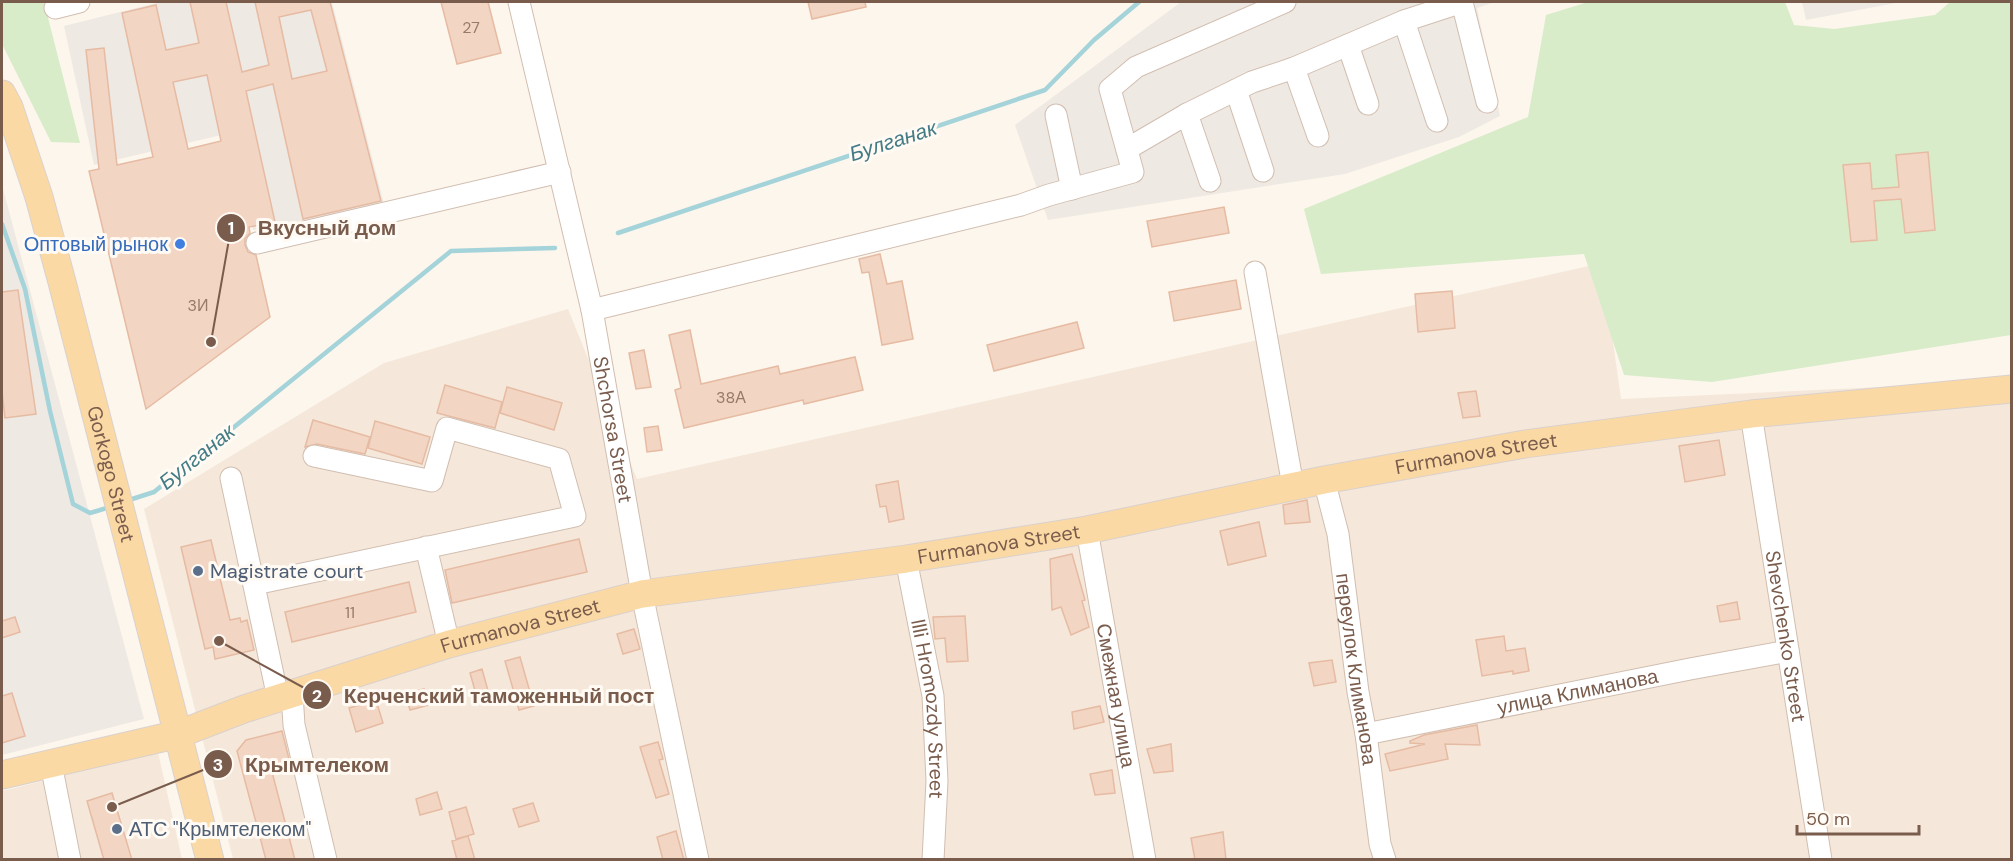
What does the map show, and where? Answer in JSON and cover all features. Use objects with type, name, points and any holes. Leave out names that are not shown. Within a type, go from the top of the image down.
[{"type":"main road","name":"Gorkogo Street","points":[[2,94],[9,107],[39,197],[210,860]]},
{"type":"main road","name":"Furmanova Street","points":[[2,776],[179,734],[285,696],[449,644],[642,594],[906,558],[1087,530],[1293,486],[1526,444],[1750,414],[2012,389]]},
{"type":"lane","points":[[55,8],[79,2]]},
{"type":"lane","name":"Shchorsa Street","points":[[519,2],[592,310],[642,594],[698,860]]},
{"type":"lane","points":[[592,310],[1021,206],[1133,172],[1110,89],[1136,67],[1285,2]]},
{"type":"lane","points":[[1126,149],[1187,114],[1252,82],[1294,68],[1404,21],[1462,2],[1487,102]]},
{"type":"lane","points":[[1404,21],[1437,121]]},
{"type":"lane","points":[[1347,45],[1368,104]]},
{"type":"lane","points":[[1294,68],[1318,136]]},
{"type":"lane","points":[[1236,90],[1263,171]]},
{"type":"lane","points":[[1187,114],[1210,181]]},
{"type":"lane","points":[[1056,115],[1071,189]]},
{"type":"lane","points":[[257,243],[560,172]]},
{"type":"lane","points":[[1255,272],[1293,486]]},
{"type":"lane","name":"Shevchenko Street","points":[[1750,414],[1821,860]]},
{"type":"lane","points":[[255,584],[575,516],[559,459],[447,428],[432,482],[314,456]]},
{"type":"lane","points":[[231,478],[255,584],[294,724],[326,860]]},
{"type":"lane","name":"переулок Климанова","points":[[1324,480],[1338,534],[1358,693],[1366,734],[1380,844],[1385,860]]},
{"type":"lane","name":"Смежная улица","points":[[1087,530],[1145,860]]},
{"type":"lane","points":[[426,548],[449,644]]},
{"type":"lane","name":"Illi Hromozdy Street","points":[[906,558],[933,696],[937,781],[933,860]]},
{"type":"lane","name":"улица Климанова","points":[[1366,734],[1788,651]]},
{"type":"lane","points":[[51,764],[70,860]]},
{"type":"shaded area","points":[[160,2],[332,2],[384,204],[253,230],[230,133],[94,165],[64,26]]},
{"type":"shaded area","points":[[1181,2],[1495,2],[1477,8],[1500,116],[1459,137],[1345,174],[1048,220],[1015,125]]},
{"type":"shaded area","points":[[1802,2],[1901,2],[1806,20]]},
{"type":"shaded area","points":[[2,185],[144,719],[2,755]]},
{"type":"shaded area","points":[[1602,263],[1621,399],[2011,381],[2011,859],[233,859],[144,509],[384,363],[568,309],[637,479]]},
{"type":"shaded area","points":[[158,752],[182,859],[2,860],[2,791]]},
{"type":"green space","points":[[2,2],[44,2],[80,143],[51,142],[2,44]]},
{"type":"green space","points":[[1588,2],[1785,2],[1794,25],[1834,29],[1935,15],[1950,2],[2011,2],[2011,335],[1712,382],[1624,375],[1584,254],[1321,274],[1304,209],[1528,117],[1546,15]]},
{"type":"building","points":[[190,2],[226,2],[242,72],[269,65],[255,2],[330,2],[381,201],[303,219],[273,84],[246,91],[275,222],[249,227],[250,233],[245,239],[245,245],[248,252],[256,255],[270,317],[146,409],[89,171],[99,169],[86,50],[104,48],[117,165],[153,157],[122,13],[156,5],[166,50],[199,43]],"holes":[[[311,10],[327,71],[292,79],[279,17]],[[207,75],[221,141],[188,149],[173,82]]]},
{"type":"building","points":[[441,2],[488,2],[501,53],[457,64]]},
{"type":"building","points":[[808,2],[865,2],[866,7],[812,19]]},
{"type":"building","points":[[1928,152],[1935,230],[1905,233],[1901,199],[1874,201],[1877,240],[1851,242],[1843,165],[1870,163],[1872,189],[1899,187],[1896,155]]},
{"type":"building","points":[[1224,207],[1229,233],[1152,247],[1147,221]]},
{"type":"building","points":[[880,254],[887,284],[902,281],[913,339],[882,345],[869,272],[862,273],[859,259]]},
{"type":"building","points":[[1236,280],[1241,309],[1174,321],[1169,292]]},
{"type":"building","points":[[18,290],[36,414],[5,418],[2,392],[2,292]]},
{"type":"building","points":[[1452,291],[1455,328],[1418,332],[1415,294]]},
{"type":"building","points":[[1077,322],[1084,348],[994,371],[987,345]]},
{"type":"building","points":[[690,330],[701,384],[778,366],[780,374],[855,357],[863,390],[804,404],[803,400],[684,428],[675,390],[681,388],[669,335]]},
{"type":"building","points":[[644,350],[651,387],[636,389],[629,353]]},
{"type":"building","points":[[445,385],[502,402],[495,428],[437,413]]},
{"type":"building","points":[[507,387],[562,403],[554,430],[500,413]]},
{"type":"building","points":[[1476,391],[1480,416],[1463,418],[1458,393]]},
{"type":"building","points":[[313,420],[370,437],[365,454],[317,444],[305,447]]},
{"type":"building","points":[[375,421],[430,437],[422,464],[368,448]]},
{"type":"building","points":[[658,426],[662,450],[647,452],[644,428]]},
{"type":"building","points":[[1719,440],[1725,475],[1685,482],[1679,446]]},
{"type":"building","points":[[898,481],[904,519],[889,522],[886,506],[880,507],[876,485]]},
{"type":"building","points":[[1307,500],[1310,522],[1285,524],[1283,505]]},
{"type":"building","points":[[1259,522],[1266,556],[1228,565],[1220,531]]},
{"type":"building","points":[[579,539],[587,572],[452,603],[445,570]]},
{"type":"building","points":[[211,540],[230,620],[240,618],[241,622],[247,620],[254,650],[215,659],[213,647],[205,649],[181,547]]},
{"type":"building","points":[[1072,554],[1085,600],[1082,601],[1089,627],[1071,635],[1061,607],[1052,610],[1050,559]]},
{"type":"building","points":[[409,582],[416,612],[292,642],[285,612]]},
{"type":"building","points":[[1737,602],[1740,619],[1720,622],[1717,606]]},
{"type":"building","points":[[965,616],[968,661],[947,662],[945,638],[935,639],[933,617]]},
{"type":"building","points":[[15,617],[20,632],[2,638],[2,621]]},
{"type":"building","points":[[634,629],[640,649],[623,654],[617,634]]},
{"type":"building","points":[[1504,636],[1506,651],[1525,648],[1529,671],[1482,676],[1476,640]]},
{"type":"building","points":[[520,657],[534,706],[519,710],[505,661]]},
{"type":"building","points":[[1332,660],[1336,682],[1314,686],[1309,663]]},
{"type":"building","points":[[482,669],[490,698],[478,701],[470,673]]},
{"type":"building","points":[[424,689],[429,705],[410,710],[405,694]]},
{"type":"building","points":[[12,693],[25,736],[2,743],[2,696]]},
{"type":"building","points":[[376,700],[383,723],[356,732],[349,708]]},
{"type":"building","points":[[1100,706],[1104,722],[1074,729],[1072,712]]},
{"type":"building","points":[[1477,725],[1480,745],[1445,744],[1448,759],[1390,771],[1385,754],[1425,744],[1410,743],[1424,735]]},
{"type":"building","points":[[282,731],[291,767],[272,772],[295,860],[266,860],[237,751],[246,740]]},
{"type":"building","points":[[658,742],[663,759],[659,760],[669,794],[656,798],[640,747]]},
{"type":"building","points":[[1171,744],[1173,771],[1154,773],[1147,749]]},
{"type":"building","points":[[1112,770],[1115,793],[1095,795],[1090,774]]},
{"type":"building","points":[[437,792],[442,809],[420,815],[416,799]]},
{"type":"building","points":[[112,793],[132,860],[104,860],[87,801]]},
{"type":"building","points":[[533,803],[539,821],[519,827],[513,809]]},
{"type":"building","points":[[466,807],[474,834],[456,839],[449,812]]},
{"type":"building","points":[[676,831],[684,860],[663,860],[657,837]]},
{"type":"building","points":[[1223,832],[1226,860],[1195,860],[1191,838]]},
{"type":"building","points":[[468,836],[475,860],[457,860],[452,841]]},
{"type":"waterway","name":"Булганак","points":[[618,233],[1045,90],[1094,40],[1139,2]]},
{"type":"waterway","name":"Булганак","points":[[2,224],[25,289],[50,411],[73,504],[90,513],[110,507]]},
{"type":"waterway","name":"Булганак","points":[[126,501],[154,492],[451,251],[555,248]]},
{"type":"place","name":"Оптовый рынок","points":[[180,244]]},
{"type":"place","name":"Вкусный дом","points":[[211,342]]},
{"type":"place","name":"Magistrate court","points":[[198,571]]},
{"type":"place","name":"Керченский таможенный пост","points":[[219,641]]},
{"type":"place","name":"Крымтелеком","points":[[112,807]]},
{"type":"place","name":"АТС \"Крымтелеком\"","points":[[117,829]]}]
